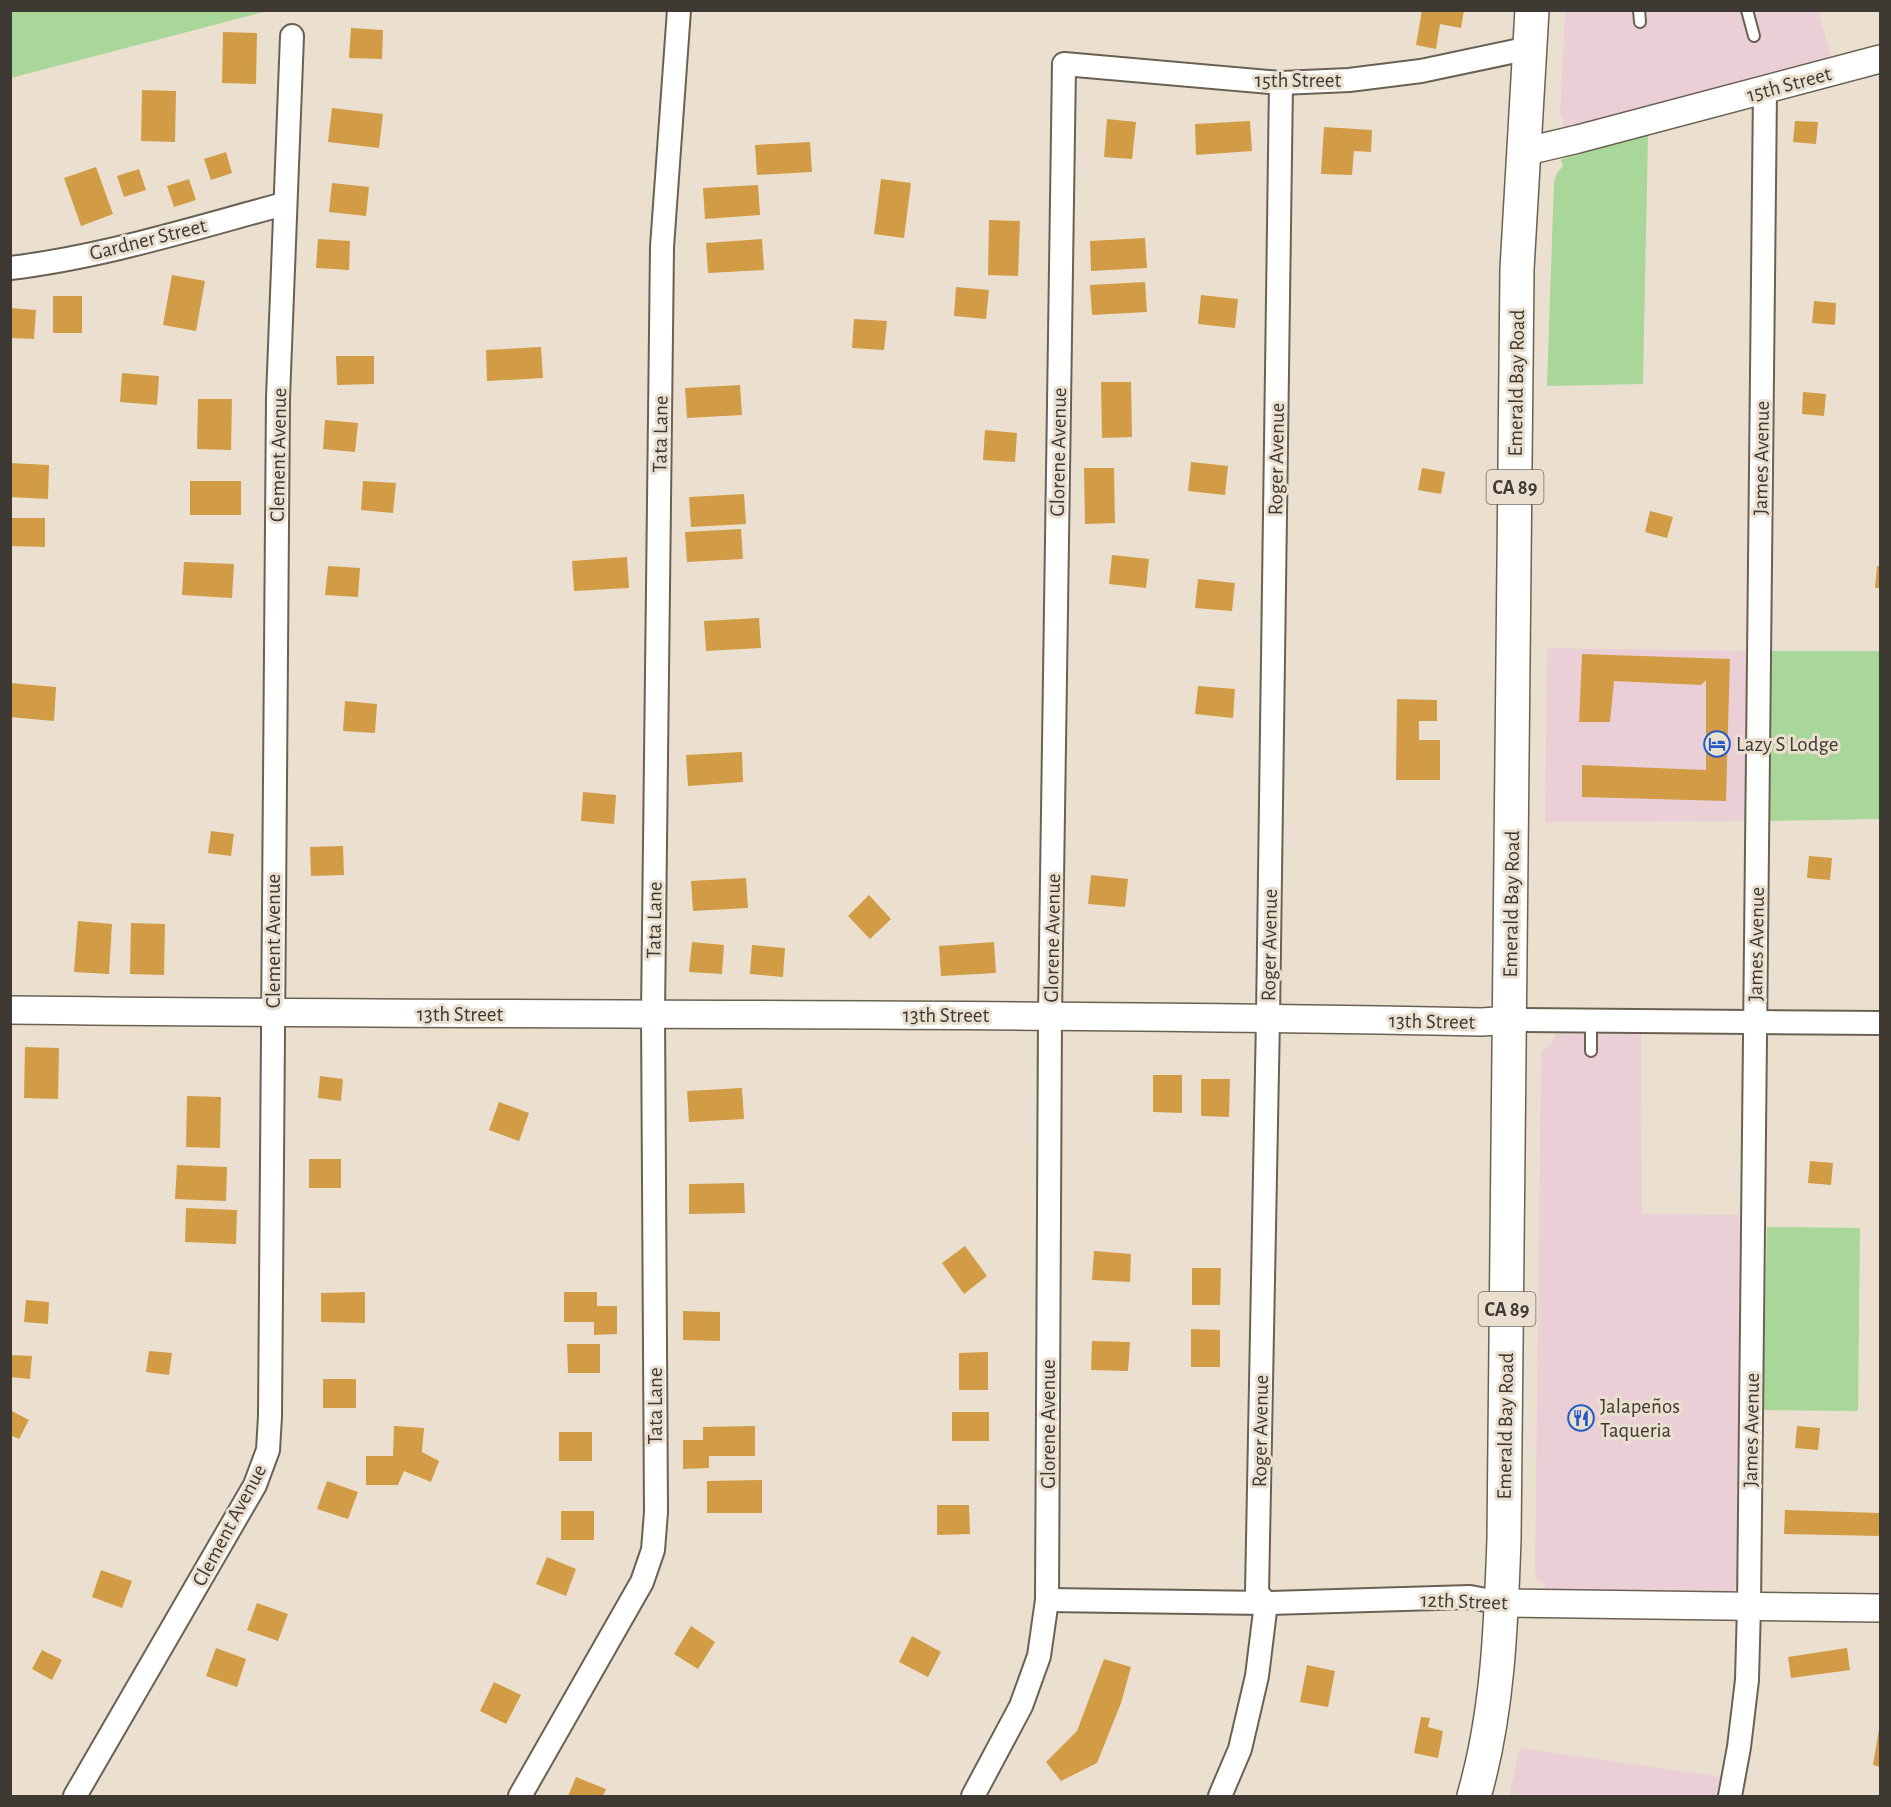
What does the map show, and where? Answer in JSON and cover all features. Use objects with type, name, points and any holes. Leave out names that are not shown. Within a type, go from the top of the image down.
[{"type":"main road","name":"Emerald Bay Road","points":[[1474,1797],[1497,1675],[1502,1603],[1517,269],[1532,10]]},
{"type":"street","name":"Tata Lane","points":[[520,1797],[642,1582],[653,1550],[656,1512],[653,1014],[662,247],[679,10]]},
{"type":"street","name":"Clement Avenue","points":[[75,1797],[255,1485],[268,1450],[271,1404],[278,398],[292,36]]},
{"type":"street","name":"15th Street","points":[[1064,64],[1281,83],[1349,80],[1421,71],[1530,48]]},
{"type":"street","name":"15th Street","points":[[1522,152],[1881,59]]},
{"type":"street","name":"Glorene Avenue","points":[[973,1797],[1021,1706],[1039,1656],[1047,1600],[1050,1016],[1064,64]]},
{"type":"street","name":"Roger Avenue","points":[[1220,1797],[1243,1738],[1257,1676],[1266,1604],[1257,1593],[1268,1018],[1281,83]]},
{"type":"street","name":"James Avenue","points":[[1730,1797],[1747,1680],[1749,1606],[1765,90]]},
{"type":"street","name":"Gardner Street","points":[[10,268],[38,265],[102,252],[284,204]]},
{"type":"street","name":"13th Street","points":[[10,1010],[1881,1023]]},
{"type":"street","name":"12th Street","points":[[1047,1600],[1266,1604],[1470,1597],[1502,1603],[1881,1608]]},
{"type":"lane","points":[[1746,10],[1754,36]]},
{"type":"lane","points":[[1591,1051],[1592,1021]]},
{"type":"shaded area","points":[[1565,11],[1818,11],[1832,59],[1580,126],[1567,127],[1562,126],[1564,120],[1560,114]]},
{"type":"shaded area","points":[[1547,648],[1748,651],[1746,821],[1545,822]]},
{"type":"shaded area","points":[[1555,1034],[1641,1034],[1642,1214],[1739,1215],[1737,1584],[1732,1593],[1544,1591],[1545,1584],[1537,1580],[1535,1572],[1541,1052],[1553,1042]]},
{"type":"shaded area","points":[[1520,1748],[1723,1777],[1718,1796],[1509,1796]]},
{"type":"green space","points":[[11,10],[267,10],[267,11],[11,78]]},
{"type":"green space","points":[[1648,133],[1643,384],[1547,386],[1554,182],[1563,166],[1561,160],[1572,154]]},
{"type":"green space","points":[[1768,651],[1880,651],[1880,819],[1766,821]]},
{"type":"green space","points":[[1767,1227],[1860,1228],[1858,1411],[1763,1410]]},
{"type":"building","points":[[1422,10],[1464,10],[1461,28],[1440,24],[1436,49],[1416,45]]},
{"type":"building","points":[[351,28],[383,30],[382,59],[349,58]]},
{"type":"building","points":[[223,32],[257,33],[256,84],[222,83]]},
{"type":"building","points":[[142,90],[176,91],[175,142],[141,141]]},
{"type":"building","points":[[332,108],[383,114],[379,148],[328,142]]},
{"type":"building","points":[[1107,119],[1136,122],[1132,159],[1104,157]]},
{"type":"building","points":[[1250,121],[1252,151],[1196,155],[1195,124]]},
{"type":"building","points":[[1795,121],[1818,122],[1816,144],[1793,142]]},
{"type":"building","points":[[1324,127],[1372,130],[1371,152],[1354,151],[1352,175],[1321,174]]},
{"type":"building","points":[[810,142],[812,172],[757,175],[755,145]]},
{"type":"building","points":[[226,152],[232,173],[211,180],[204,159]]},
{"type":"building","points":[[96,167],[113,214],[81,226],[64,178]]},
{"type":"building","points":[[139,169],[146,190],[124,197],[117,176]]},
{"type":"building","points":[[189,179],[196,200],[174,207],[167,186]]},
{"type":"building","points":[[881,179],[911,183],[904,238],[874,234]]},
{"type":"building","points":[[332,183],[369,187],[366,216],[329,212]]},
{"type":"building","points":[[758,185],[760,215],[705,219],[703,188]]},
{"type":"building","points":[[989,220],[1020,221],[1018,276],[988,275]]},
{"type":"building","points":[[1145,238],[1147,268],[1091,271],[1090,241]]},
{"type":"building","points":[[318,239],[350,241],[349,270],[316,268]]},
{"type":"building","points":[[762,239],[764,270],[708,273],[706,243]]},
{"type":"building","points":[[172,275],[205,281],[196,331],[163,325]]},
{"type":"building","points":[[1145,282],[1147,312],[1092,315],[1090,285]]},
{"type":"building","points":[[956,287],[989,290],[986,319],[954,316]]},
{"type":"building","points":[[1201,295],[1238,299],[1235,328],[1198,324]]},
{"type":"building","points":[[53,296],[82,296],[82,333],[53,333]]},
{"type":"building","points":[[1814,301],[1836,303],[1835,325],[1812,323]]},
{"type":"building","points":[[10,308],[36,310],[34,339],[10,338]]},
{"type":"building","points":[[854,319],[887,321],[884,350],[852,348]]},
{"type":"building","points":[[541,347],[543,378],[487,381],[486,350]]},
{"type":"building","points":[[336,356],[374,356],[374,384],[337,385]]},
{"type":"building","points":[[122,373],[159,376],[157,405],[120,402]]},
{"type":"building","points":[[1101,382],[1131,382],[1132,437],[1102,438]]},
{"type":"building","points":[[740,385],[742,415],[687,418],[685,388]]},
{"type":"building","points":[[1803,392],[1826,394],[1824,416],[1802,414]]},
{"type":"building","points":[[198,399],[232,399],[231,450],[197,449]]},
{"type":"building","points":[[325,420],[358,423],[355,452],[323,449]]},
{"type":"building","points":[[985,430],[1017,433],[1015,462],[983,460]]},
{"type":"building","points":[[1191,462],[1228,466],[1225,495],[1188,491]]},
{"type":"building","points":[[10,463],[49,465],[48,499],[10,497]]},
{"type":"building","points":[[1084,468],[1114,468],[1115,523],[1085,524]]},
{"type":"building","points":[[1422,468],[1445,472],[1441,494],[1418,490]]},
{"type":"building","points":[[190,481],[241,481],[241,515],[190,515]]},
{"type":"building","points":[[363,481],[396,483],[393,513],[361,510]]},
{"type":"building","points":[[744,494],[746,524],[691,527],[689,497]]},
{"type":"building","points":[[1650,511],[1673,517],[1667,538],[1645,532]]},
{"type":"building","points":[[10,518],[45,518],[45,547],[10,546]]},
{"type":"building","points":[[741,529],[743,559],[687,562],[685,532]]},
{"type":"building","points":[[1112,555],[1149,559],[1146,588],[1109,584]]},
{"type":"building","points":[[627,557],[629,588],[574,591],[572,561]]},
{"type":"building","points":[[184,562],[234,564],[232,598],[182,595]]},
{"type":"building","points":[[328,566],[360,568],[358,597],[325,595]]},
{"type":"building","points":[[1877,566],[1880,566],[1880,588],[1875,588]]},
{"type":"building","points":[[1198,579],[1235,583],[1232,611],[1195,608]]},
{"type":"building","points":[[759,618],[761,648],[706,651],[704,621]]},
{"type":"building","name":"Lazy S Lodge","points":[[1582,654],[1730,659],[1726,801],[1582,797],[1582,765],[1706,770],[1706,680],[1701,685],[1614,681],[1610,722],[1579,722]]},
{"type":"building","points":[[10,683],[56,687],[54,721],[10,717]]},
{"type":"building","points":[[1198,686],[1235,689],[1233,718],[1195,714]]},
{"type":"building","points":[[1397,699],[1437,700],[1437,721],[1419,721],[1419,740],[1440,740],[1440,780],[1396,780]]},
{"type":"building","points":[[345,701],[377,704],[375,733],[343,731]]},
{"type":"building","points":[[742,752],[743,782],[688,786],[686,755]]},
{"type":"building","points":[[583,792],[616,795],[614,824],[581,821]]},
{"type":"building","points":[[211,831],[234,834],[231,856],[208,853]]},
{"type":"building","points":[[343,846],[344,875],[311,876],[310,847]]},
{"type":"building","points":[[1809,856],[1832,858],[1830,880],[1807,878]]},
{"type":"building","points":[[1091,875],[1128,879],[1125,907],[1088,904]]},
{"type":"building","points":[[746,878],[748,908],[693,911],[691,881]]},
{"type":"building","points":[[869,895],[891,919],[870,939],[848,916]]},
{"type":"building","points":[[78,921],[112,924],[109,974],[74,972]]},
{"type":"building","points":[[131,923],[165,924],[164,975],[130,974]]},
{"type":"building","points":[[692,942],[724,945],[722,974],[689,972]]},
{"type":"building","points":[[994,942],[996,973],[941,976],[939,946]]},
{"type":"building","points":[[752,945],[785,948],[783,977],[750,974]]},
{"type":"building","points":[[25,1047],[59,1048],[58,1099],[24,1098]]},
{"type":"building","points":[[1153,1075],[1182,1075],[1182,1113],[1153,1112]]},
{"type":"building","points":[[320,1076],[343,1079],[341,1101],[318,1098]]},
{"type":"building","points":[[1201,1079],[1230,1079],[1229,1117],[1201,1116]]},
{"type":"building","points":[[742,1088],[744,1119],[689,1122],[687,1091]]},
{"type":"building","points":[[187,1096],[221,1097],[220,1148],[186,1147]]},
{"type":"building","points":[[499,1102],[529,1113],[519,1141],[489,1130]]},
{"type":"building","points":[[309,1159],[341,1159],[341,1188],[309,1188]]},
{"type":"building","points":[[1810,1161],[1833,1163],[1831,1185],[1808,1183]]},
{"type":"building","points":[[177,1165],[227,1167],[226,1201],[175,1199]]},
{"type":"building","points":[[744,1183],[745,1213],[689,1214],[689,1184]]},
{"type":"building","points":[[186,1208],[237,1210],[236,1244],[185,1242]]},
{"type":"building","points":[[965,1246],[987,1276],[964,1294],[942,1263]]},
{"type":"building","points":[[1094,1251],[1131,1254],[1130,1282],[1092,1280]]},
{"type":"building","points":[[1192,1268],[1221,1268],[1220,1305],[1192,1305]]},
{"type":"building","points":[[365,1292],[365,1323],[321,1322],[321,1293]]},
{"type":"building","points":[[564,1292],[597,1292],[597,1306],[617,1306],[617,1334],[594,1335],[594,1322],[564,1322]]},
{"type":"building","points":[[26,1300],[49,1302],[48,1324],[24,1322]]},
{"type":"building","points":[[683,1311],[720,1312],[720,1341],[683,1340]]},
{"type":"building","points":[[1191,1329],[1220,1330],[1220,1367],[1191,1367]]},
{"type":"building","points":[[1092,1341],[1130,1342],[1128,1371],[1091,1370]]},
{"type":"building","points":[[567,1344],[600,1344],[600,1373],[568,1373]]},
{"type":"building","points":[[149,1351],[172,1353],[169,1375],[146,1372]]},
{"type":"building","points":[[988,1352],[988,1390],[959,1390],[959,1353]]},
{"type":"building","points":[[10,1355],[32,1356],[30,1379],[10,1377]]},
{"type":"building","points":[[323,1379],[356,1379],[356,1408],[323,1408]]},
{"type":"building","points":[[10,1410],[29,1420],[19,1439],[10,1435]]},
{"type":"building","points":[[952,1412],[989,1412],[989,1441],[952,1441]]},
{"type":"building","points":[[394,1426],[424,1428],[422,1452],[439,1461],[431,1482],[404,1471],[398,1485],[366,1485],[366,1456],[393,1456]]},
{"type":"building","points":[[755,1426],[755,1456],[709,1456],[709,1468],[683,1469],[683,1440],[703,1440],[703,1427]]},
{"type":"building","points":[[1797,1426],[1820,1428],[1818,1450],[1795,1448]]},
{"type":"building","points":[[559,1432],[592,1432],[592,1461],[559,1461]]},
{"type":"building","points":[[762,1480],[762,1513],[707,1513],[707,1481]]},
{"type":"building","points":[[327,1481],[358,1492],[348,1519],[317,1509]]},
{"type":"building","points":[[937,1505],[969,1505],[970,1534],[937,1535]]},
{"type":"building","points":[[1785,1510],[1880,1513],[1880,1536],[1784,1534]]},
{"type":"building","points":[[561,1511],[594,1511],[594,1540],[561,1540]]},
{"type":"building","points":[[547,1557],[576,1569],[566,1596],[536,1584]]},
{"type":"building","points":[[101,1570],[132,1581],[122,1608],[92,1597]]},
{"type":"building","points":[[257,1603],[288,1614],[278,1641],[247,1630]]},
{"type":"building","points":[[691,1626],[715,1642],[698,1669],[674,1654]]},
{"type":"building","points":[[912,1636],[941,1652],[928,1677],[899,1662]]},
{"type":"building","points":[[216,1648],[246,1659],[237,1687],[206,1676]]},
{"type":"building","points":[[1847,1648],[1850,1670],[1791,1678],[1788,1657]]},
{"type":"building","points":[[42,1650],[62,1660],[52,1680],[32,1669]]},
{"type":"building","points":[[1104,1659],[1131,1667],[1121,1703],[1097,1763],[1061,1781],[1046,1762],[1077,1731]]},
{"type":"building","points":[[1307,1665],[1335,1671],[1328,1707],[1300,1702]]},
{"type":"building","points":[[494,1682],[521,1695],[506,1724],[480,1711]]},
{"type":"building","points":[[1421,1717],[1430,1718],[1428,1727],[1443,1731],[1438,1758],[1414,1753]]},
{"type":"building","points":[[1880,1729],[1880,1767],[1873,1765]]},
{"type":"building","points":[[576,1777],[606,1789],[603,1796],[568,1796]]},
{"type":"place","name":"Lazy S Lodge","points":[[1717,744]]},
{"type":"place","name":"Jalapeños Taqueria","points":[[1581,1418]]}]
